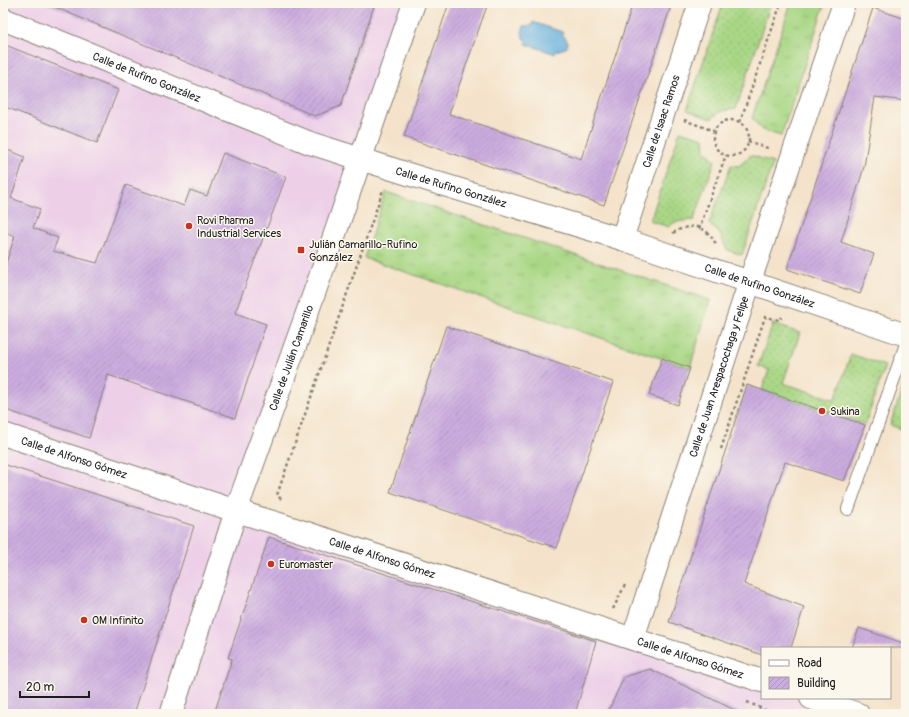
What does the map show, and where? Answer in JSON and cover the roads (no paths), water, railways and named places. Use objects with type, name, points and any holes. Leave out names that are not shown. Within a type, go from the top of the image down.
[{"type":"street","name":"Calle de Julián Camarillo","points":[[171,714],[236,511],[414,3]]},
{"type":"street","name":"Calle de Isaac Ramos","points":[[622,239],[700,3]]},
{"type":"street","name":"Calle de Juan Arespacochaga y Felipe","points":[[633,638],[750,281],[844,3]]},
{"type":"street","name":"Calle de Rufino González","points":[[3,20],[310,143],[622,239],[750,281],[790,297],[906,335]]},
{"type":"street","name":"Calle de Alfonso Gómez","points":[[3,434],[761,681]]},
{"type":"street","points":[[814,699],[858,714]]},
{"type":"lane","points":[[848,509],[906,344]]},
{"type":"water","points":[[533,22],[563,32],[562,35],[567,41],[566,48],[556,51],[555,54],[526,44],[527,41],[523,38],[522,31],[524,26],[532,25]]},
{"type":"place","name":"Rovi Pharma Industrial Services","points":[[189,226]]},
{"type":"place","name":"Julián Camarillo-Rufino González","points":[[301,250]]},
{"type":"place","name":"Sukina","points":[[822,411]]},
{"type":"place","name":"Euromaster","points":[[271,564]]},
{"type":"place","name":"OM Infinito","points":[[84,620]]}]
